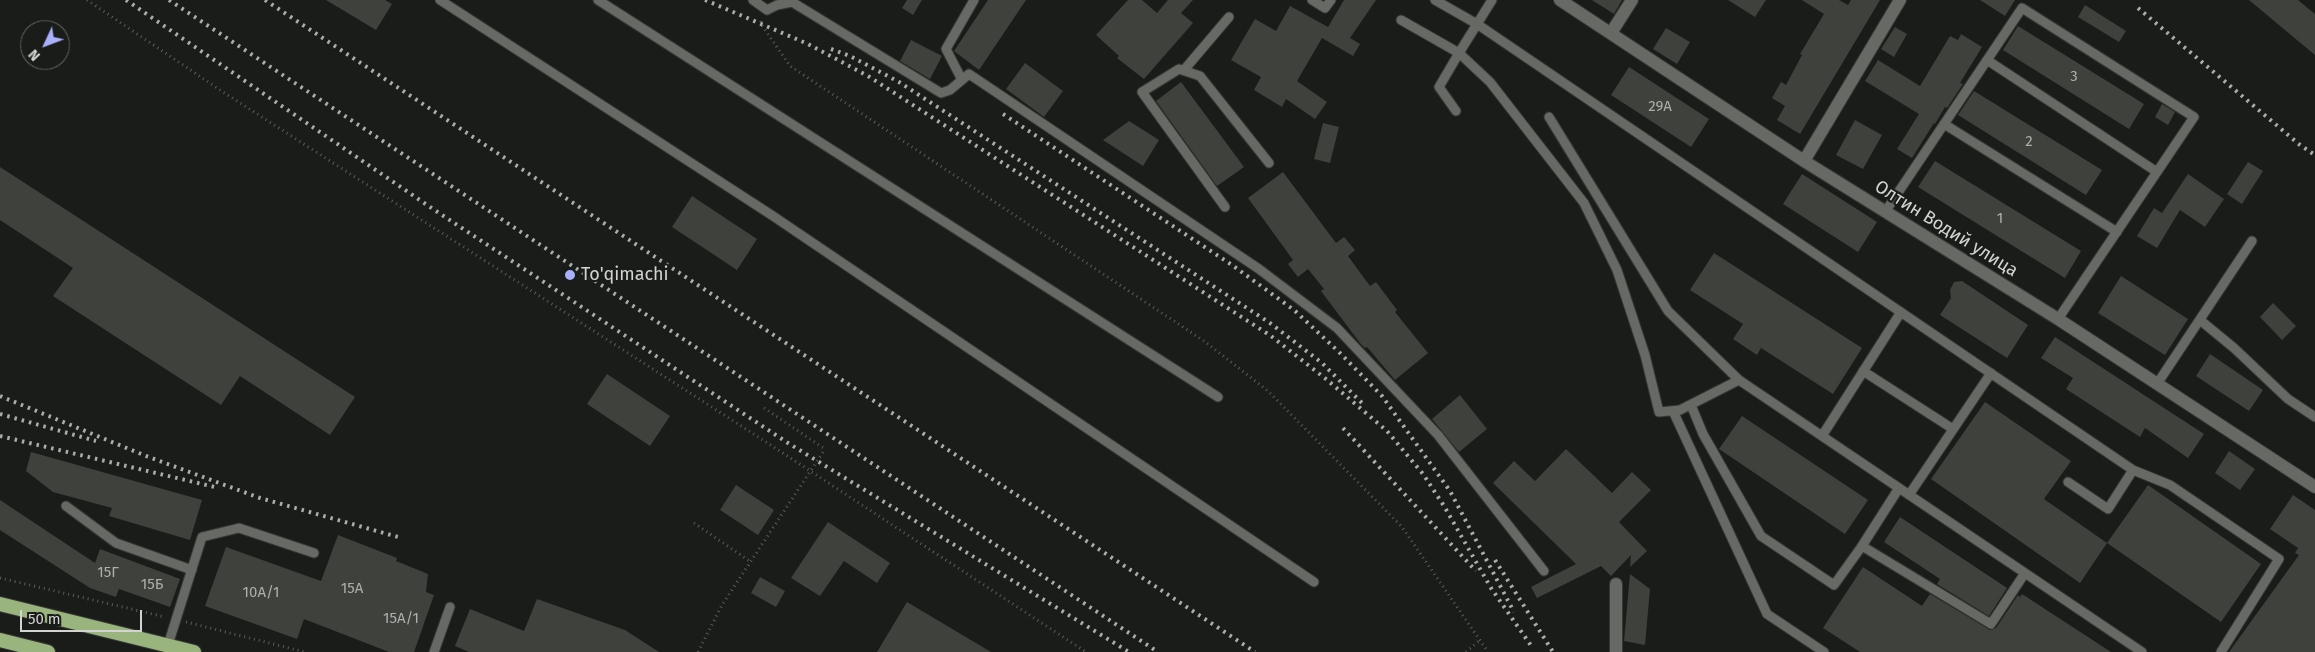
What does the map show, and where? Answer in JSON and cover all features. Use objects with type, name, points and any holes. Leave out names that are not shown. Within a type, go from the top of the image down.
[{"type":"highway","points":[[0,604],[194,652]]},
{"type":"highway","points":[[0,640],[48,652]]},
{"type":"street","name":"Олтин Водий улица","points":[[1560,0],[1804,162],[2058,319],[2315,487]]},
{"type":"street","points":[[1611,33],[1632,0]]},
{"type":"street","points":[[1804,162],[1900,0]]},
{"type":"street","points":[[1616,584],[1616,652]]},
{"type":"lane","points":[[440,0],[765,211],[1314,582]]},
{"type":"lane","points":[[598,0],[1218,397]]},
{"type":"lane","points":[[753,0],[767,10],[777,5],[792,2],[941,93],[950,90],[961,78],[969,74],[1259,269],[1337,328],[1438,435],[1544,571]]},
{"type":"lane","points":[[961,78],[946,48],[974,0]]},
{"type":"lane","points":[[1312,0],[1325,8],[1331,0]]},
{"type":"lane","points":[[1435,0],[1477,24],[2133,470],[2170,485],[2279,559],[2221,652]]},
{"type":"lane","points":[[1456,111],[1439,87],[1492,0]]},
{"type":"lane","points":[[1885,212],[2022,8],[2194,117],[2058,319]]},
{"type":"lane","points":[[1184,70],[1229,17]]},
{"type":"lane","points":[[1401,20],[1459,53],[1490,82],[1584,204],[1617,270],[1645,355],[1659,412],[1673,411],[1690,405],[1739,380]]},
{"type":"lane","points":[[1987,60],[2157,172]]},
{"type":"lane","points":[[1226,207],[1142,92],[1179,68],[1200,76],[1268,163]]},
{"type":"lane","points":[[1549,117],[1668,311],[1739,380],[2142,652]]},
{"type":"lane","points":[[1944,124],[2117,232]]},
{"type":"lane","points":[[2157,384],[2252,241]]},
{"type":"lane","points":[[1822,436],[1901,312]]},
{"type":"lane","points":[[2200,320],[2234,348],[2288,399],[2315,417]]},
{"type":"lane","points":[[1863,371],[1953,429]]},
{"type":"lane","points":[[1909,495],[1991,373]]},
{"type":"lane","points":[[1690,405],[1703,434],[1761,536],[1834,586],[1899,488]]},
{"type":"lane","points":[[1673,411],[1767,614],[1824,652]]},
{"type":"lane","points":[[2068,482],[2108,509],[2133,470]]},
{"type":"lane","points":[[66,506],[116,542],[192,570]]},
{"type":"lane","points":[[168,645],[202,537],[238,528],[314,553]]},
{"type":"lane","points":[[1862,546],[1991,624],[2024,573]]},
{"type":"lane","points":[[434,652],[450,607]]},
{"type":"path","points":[[87,0],[220,90],[790,457],[1086,652]]},
{"type":"path","points":[[761,16],[762,24],[790,66],[1204,341],[1268,391],[1402,528],[1488,652]]},
{"type":"path","points":[[698,652],[722,605],[825,449],[764,408]]},
{"type":"path","points":[[694,522],[751,562]]},
{"type":"path","points":[[0,578],[176,619],[306,652]]},
{"type":"path","points":[[1466,652],[1480,640]]},
{"type":"building","points":[[326,0],[385,0],[392,4],[376,30]]},
{"type":"building","points":[[907,0],[922,0],[913,15],[902,8]]},
{"type":"building","points":[[988,0],[1026,0],[979,70],[954,51]]},
{"type":"building","points":[[1128,0],[1142,0],[1157,13],[1168,0],[1193,0],[1181,13],[1193,23],[1144,79],[1117,58],[1119,56],[1096,35]]},
{"type":"building","points":[[1344,0],[1376,0],[1350,38],[1360,44],[1353,56],[1322,38],[1297,81],[1327,102],[1315,119],[1286,99],[1282,107],[1254,90],[1261,77],[1231,60],[1255,19],[1276,31],[1290,6],[1328,27]]},
{"type":"building","points":[[1592,0],[1622,0],[1614,14]]},
{"type":"building","points":[[1728,0],[1766,0],[1755,17]]},
{"type":"building","points":[[1802,0],[1839,0],[1848,5],[1851,0],[1880,0],[1800,134],[1777,120],[1785,106],[1772,98],[1781,82],[1786,85],[1802,55],[1800,54],[1824,14]]},
{"type":"building","points":[[1980,0],[2015,0],[2005,16]]},
{"type":"building","points":[[2249,0],[2298,0],[2315,14],[2315,55]]},
{"type":"building","points":[[2085,5],[2126,31],[2119,42],[2078,17]]},
{"type":"building","points":[[2018,26],[2144,104],[2129,129],[2003,50]]},
{"type":"building","points":[[1895,27],[1907,34],[1894,57],[1881,49]]},
{"type":"building","points":[[1666,28],[1690,42],[1677,64],[1653,49]]},
{"type":"building","points":[[1961,34],[1982,47],[1960,83],[1963,84],[1947,108],[1945,107],[1912,158],[1897,149],[1919,114],[1865,81],[1878,60],[1920,86],[1950,36],[1958,40]]},
{"type":"building","points":[[911,40],[942,56],[930,79],[900,61]]},
{"type":"building","points":[[1025,63],[1063,91],[1044,117],[1006,89]]},
{"type":"building","points":[[1629,67],[1709,119],[1691,147],[1611,95]]},
{"type":"building","points":[[1181,82],[1244,167],[1217,186],[1156,101]]},
{"type":"building","points":[[1974,91],[2102,170],[2086,195],[1958,115]]},
{"type":"building","points":[[2162,104],[2175,112],[2168,125],[2155,117]]},
{"type":"building","points":[[1855,120],[1882,135],[1863,169],[1836,155]]},
{"type":"building","points":[[1129,121],[1159,140],[1143,166],[1103,140]]},
{"type":"building","points":[[1323,123],[1339,127],[1330,163],[1314,159]]},
{"type":"building","points":[[1935,161],[2081,251],[2065,278],[1918,187]]},
{"type":"building","points":[[2248,162],[2263,171],[2242,204],[2227,194]]},
{"type":"building","points":[[0,167],[355,397],[330,435],[240,376],[221,405],[53,296],[73,268],[0,220]]},
{"type":"building","points":[[1283,172],[1336,243],[1344,237],[1355,250],[1348,256],[1370,286],[1376,282],[1397,310],[1395,312],[1428,353],[1395,380],[1367,347],[1365,348],[1360,343],[1321,291],[1324,289],[1308,269],[1298,277],[1288,264],[1293,260],[1248,198]]},
{"type":"building","points":[[1802,174],[1877,222],[1858,252],[1783,204]]},
{"type":"building","points":[[2188,174],[2224,199],[2205,227],[2180,210],[2157,248],[2137,236],[2154,208],[2162,213]]},
{"type":"building","points":[[692,196],[757,239],[737,270],[672,227]]},
{"type":"building","points":[[1714,253],[1862,348],[1833,394],[1761,348],[1757,355],[1733,339],[1743,324],[1690,290]]},
{"type":"building","points":[[2121,276],[2188,319],[2165,355],[2098,313]]},
{"type":"building","points":[[1962,281],[2028,325],[2007,358],[1940,315],[1951,298],[1950,290],[1954,282]]},
{"type":"building","points":[[2273,303],[2296,326],[2282,340],[2260,317]]},
{"type":"building","points":[[2055,337],[2204,434],[2188,458],[2145,428],[2140,437],[2066,389],[2073,378],[2041,358]]},
{"type":"building","points":[[2210,354],[2263,390],[2249,411],[2196,376]]},
{"type":"building","points":[[607,374],[670,416],[650,446],[587,404]]},
{"type":"building","points":[[1460,395],[1487,429],[1459,452],[1432,419]]},
{"type":"building","points":[[1985,402],[2071,461],[2044,499],[2107,543],[2080,583],[1931,479]]},
{"type":"building","points":[[1742,416],[1868,500],[1845,534],[1719,449]]},
{"type":"building","points":[[1566,449],[1612,493],[1632,472],[1651,490],[1619,522],[1647,551],[1630,567],[1631,555],[1611,576],[1601,566],[1537,598],[1531,587],[1576,564],[1493,483],[1514,461],[1535,481]]},
{"type":"building","points":[[2229,451],[2255,469],[2240,490],[2215,473]]},
{"type":"building","points":[[31,452],[202,500],[190,540],[109,516],[112,508],[53,492],[26,471]]},
{"type":"building","points":[[736,485],[774,510],[758,535],[720,510]]},
{"type":"building","points":[[2148,485],[2261,564],[2221,622],[2107,543]]},
{"type":"building","points":[[2293,495],[2315,510],[2315,652],[2229,652],[2299,555],[2295,553],[2298,548],[2270,529]]},
{"type":"building","points":[[0,500],[95,563],[100,549],[180,579],[170,607],[119,589],[116,597],[90,588],[0,530]]},
{"type":"building","points":[[1900,517],[2007,588],[1989,616],[1937,584],[1940,579],[1884,542]]},
{"type":"building","points":[[828,522],[890,563],[877,583],[844,561],[820,596],[791,578]]},
{"type":"building","points":[[338,535],[397,558],[396,561],[428,574],[426,592],[434,595],[414,652],[389,652],[304,619],[297,639],[205,606],[226,547],[321,581]]},
{"type":"building","points":[[1863,567],[1922,606],[1930,594],[1990,630],[1996,628],[2018,595],[2020,597],[2022,594],[2111,652],[1860,652],[1823,628]]},
{"type":"building","points":[[1630,574],[1650,589],[1645,645],[1624,641]]},
{"type":"building","points":[[760,577],[785,591],[776,607],[751,593]]},
{"type":"building","points":[[537,599],[625,630],[659,652],[469,652],[455,646],[470,609],[524,631]]},
{"type":"building","points":[[907,602],[991,652],[877,652]]},
{"type":"railway","points":[[126,0],[433,209],[788,443],[1129,652]]},
{"type":"railway","points":[[169,0],[1158,652]]},
{"type":"railway","points":[[265,0],[1255,652]]},
{"type":"railway","points":[[705,0],[808,44],[868,76],[1271,336],[1326,379],[1387,431],[1423,474],[1444,506],[1491,588],[1532,647]]},
{"type":"railway","points":[[2138,8],[2300,145],[2315,155]]},
{"type":"railway","points":[[831,49],[850,56],[899,82],[1270,323],[1322,363],[1362,403]]},
{"type":"railway","points":[[1003,114],[1232,265],[1294,310],[1339,352],[1382,396],[1450,491],[1514,612]]},
{"type":"railway","points":[[0,396],[146,456],[260,498],[398,537]]},
{"type":"railway","points":[[0,414],[96,441]]},
{"type":"railway","points":[[1343,428],[1476,571]]},
{"type":"railway","points":[[0,436],[219,488]]},
{"type":"railway","points":[[1495,560],[1553,652]]},
{"type":"place","name":"To'qimachi","points":[[570,275]]}]
